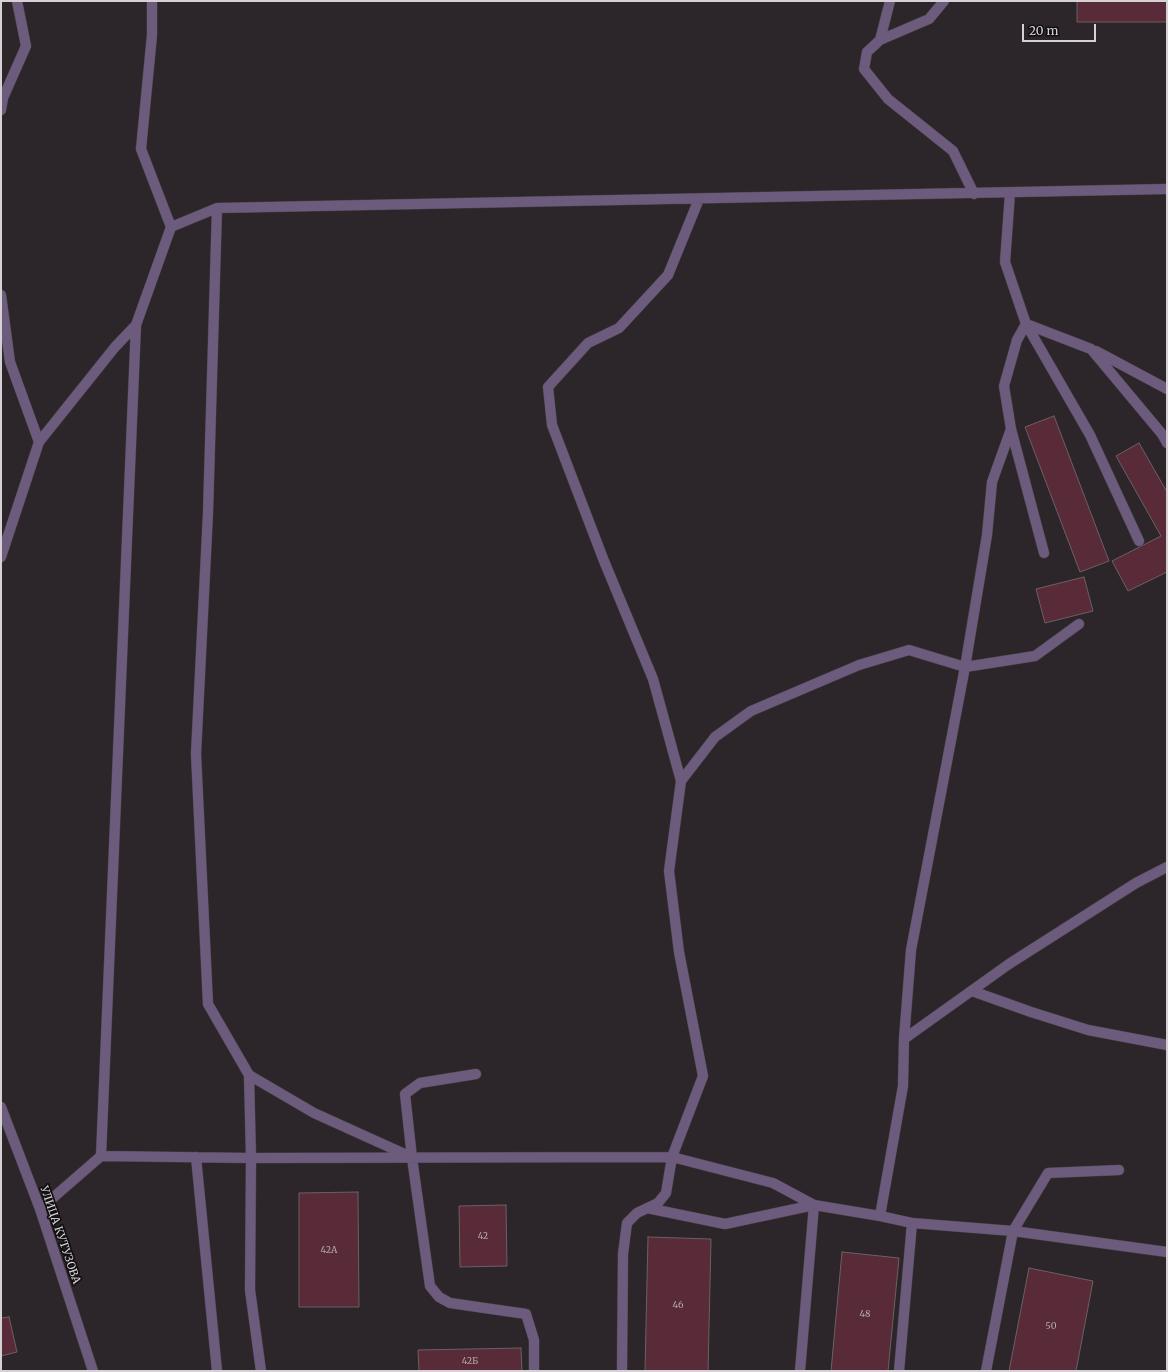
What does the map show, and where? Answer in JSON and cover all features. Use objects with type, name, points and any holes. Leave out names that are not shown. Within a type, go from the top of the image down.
[{"type":"street","points":[[1,110],[3,98],[26,46],[17,1]]},
{"type":"street","points":[[102,1156],[136,325],[171,227],[141,149],[152,35],[152,1]]},
{"type":"street","points":[[880,40],[890,1]]},
{"type":"street","points":[[944,1],[929,19],[880,40],[867,52],[864,69],[888,99],[954,151],[974,194]]},
{"type":"street","points":[[171,227],[217,208],[1167,189]]},
{"type":"street","points":[[1010,193],[1005,262],[1026,324],[1090,435],[1139,541]]},
{"type":"street","points":[[622,1371],[624,1254],[627,1223],[637,1213],[658,1203],[666,1193],[672,1157],[703,1076],[679,952],[669,871],[681,781],[653,678],[604,561],[552,425],[548,387],[588,343],[619,328],[668,275],[699,199]]},
{"type":"street","points":[[217,208],[208,506],[196,754],[208,1004],[249,1075],[251,1158],[250,1290],[261,1371]]},
{"type":"street","points":[[1,295],[10,362],[39,442]]},
{"type":"street","points":[[1026,324],[1091,349],[1167,389]]},
{"type":"street","points":[[1026,324],[1017,340],[1004,386],[1011,429],[1044,553]]},
{"type":"street","points":[[1,557],[39,442],[115,347],[136,325]]},
{"type":"street","points":[[1091,349],[1162,434],[1167,443]]},
{"type":"street","points":[[880,1216],[903,1086],[904,1039],[910,950],[965,667],[987,535],[992,482],[1011,429]]},
{"type":"street","points":[[681,781],[715,737],[752,711],[858,665],[909,650],[965,667],[1035,656],[1079,624]]},
{"type":"street","points":[[904,1039],[1009,964],[1136,883],[1167,867]]},
{"type":"street","points":[[972,990],[1031,1012],[1088,1030],[1167,1045]]},
{"type":"street","points":[[476,1074],[420,1082],[405,1094],[412,1158],[430,1286],[439,1297],[450,1303],[526,1314],[534,1340],[534,1371]]},
{"type":"street","points":[[249,1075],[314,1112],[412,1158]]},
{"type":"street","name":"УЛИЦА КУТУЗОВА","points":[[1,1107],[40,1209],[93,1371]]},
{"type":"street","points":[[40,1209],[102,1156],[251,1158],[672,1157],[772,1183],[814,1205],[912,1223],[1012,1231],[1167,1252]]},
{"type":"street","points":[[196,1157],[217,1371]]},
{"type":"street","points":[[986,1371],[1012,1231],[1048,1172],[1119,1170]]},
{"type":"street","points":[[647,1208],[725,1224],[814,1205]]},
{"type":"street","points":[[800,1371],[814,1205]]},
{"type":"street","points":[[899,1371],[912,1223]]},
{"type":"building","points":[[1077,1],[1167,1],[1167,22],[1077,22]]},
{"type":"building","points":[[1054,416],[1109,561],[1080,572],[1025,427]]},
{"type":"building","points":[[1139,443],[1167,492],[1167,572],[1128,591],[1112,561],[1161,536],[1116,456]]},
{"type":"building","points":[[1084,577],[1093,611],[1045,623],[1036,589]]},
{"type":"building","points":[[358,1192],[359,1307],[299,1307],[299,1193]]},
{"type":"building","points":[[506,1205],[507,1266],[460,1267],[459,1206]]},
{"type":"building","points":[[648,1237],[711,1239],[708,1371],[645,1371]]},
{"type":"building","points":[[842,1252],[899,1258],[888,1371],[831,1371]]},
{"type":"building","points":[[1029,1268],[1093,1281],[1076,1371],[1009,1371]]},
{"type":"building","points":[[9,1317],[17,1352],[1,1356],[1,1318]]},
{"type":"building","points":[[521,1348],[522,1371],[419,1371],[418,1350]]}]
